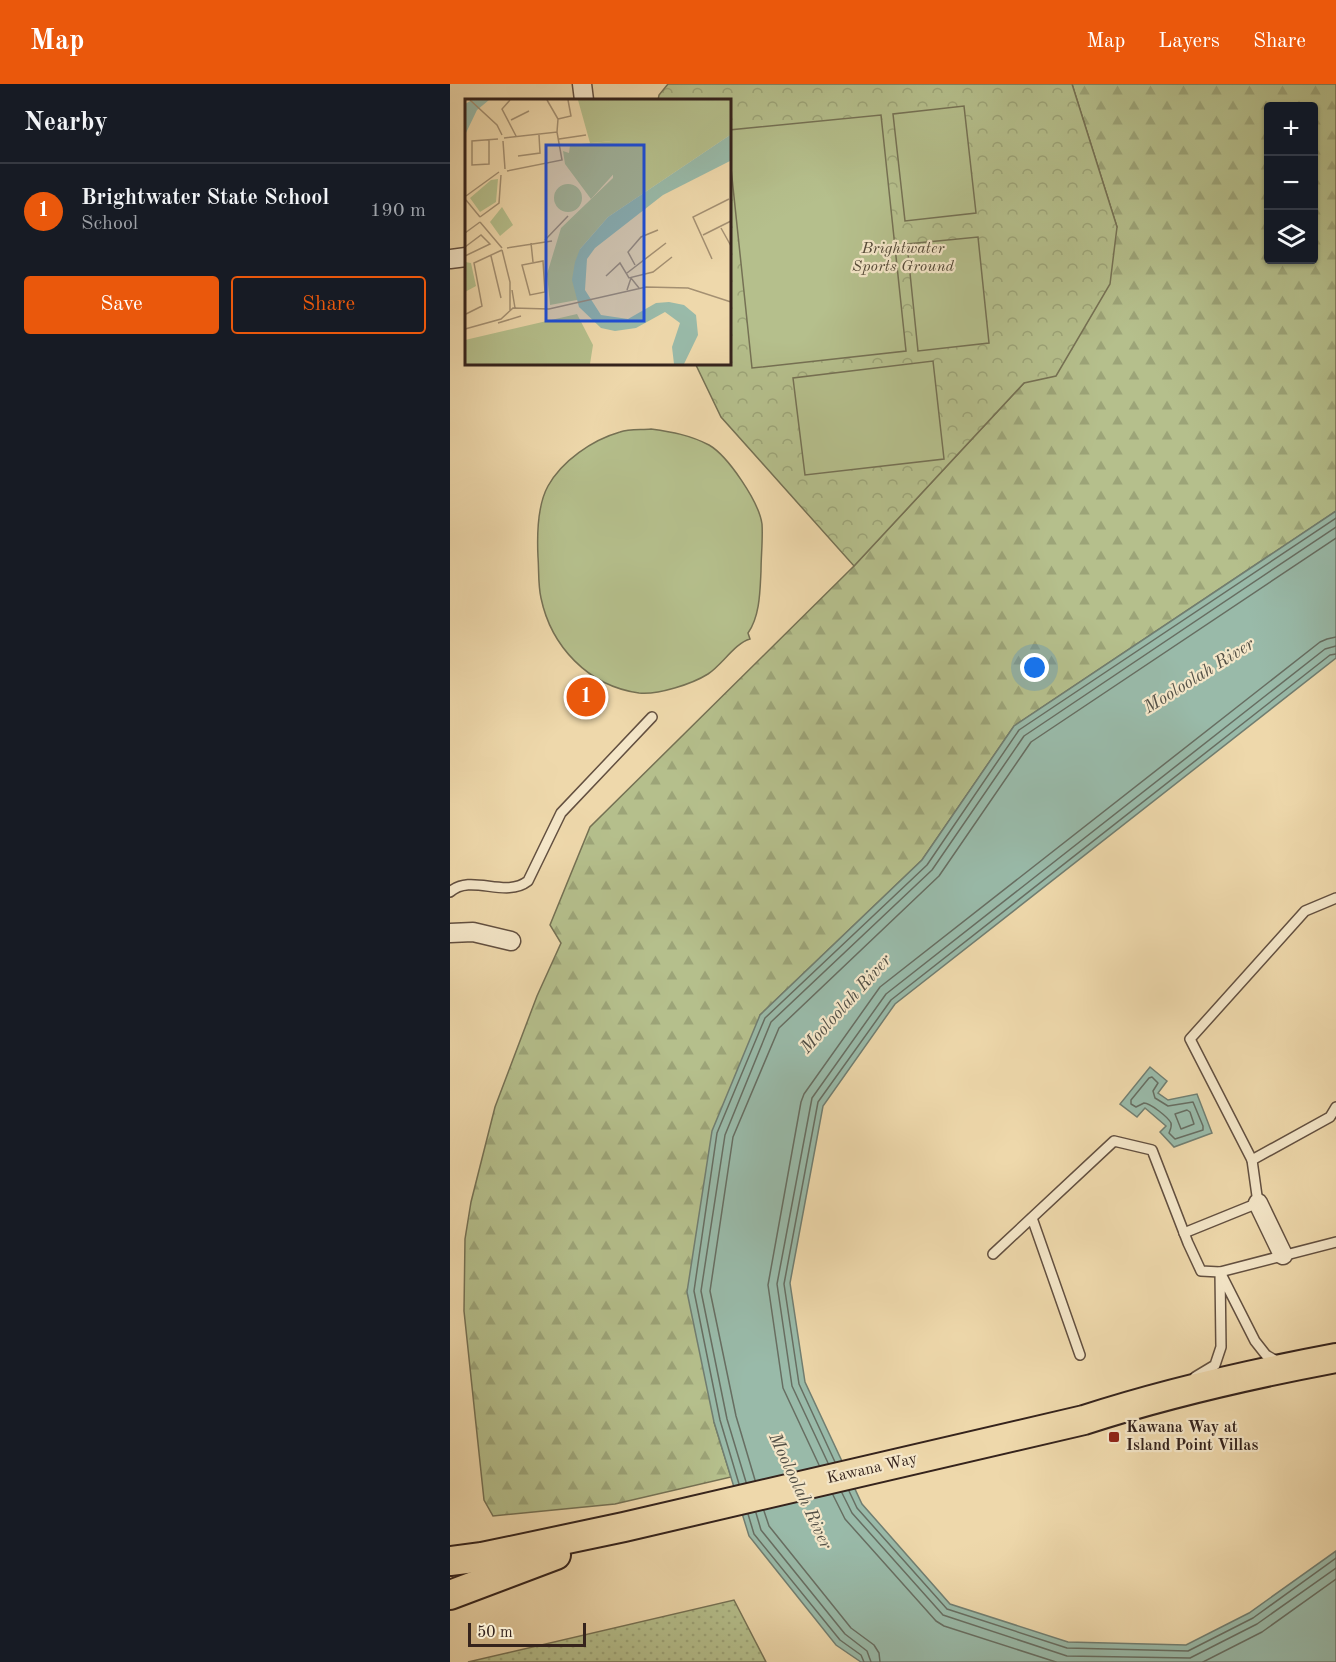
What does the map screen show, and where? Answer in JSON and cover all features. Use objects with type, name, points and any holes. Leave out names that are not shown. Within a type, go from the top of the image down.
[{"type":"main road","name":"Kawana Way","points":[[450,1561],[482,1557],[624,1527],[1084,1420],[1159,1397],[1336,1358]]},
{"type":"main road","name":"Kawana Way","points":[[1084,1420],[1132,1416],[1336,1370]]},
{"type":"main road","name":"Kawana Way","points":[[450,1595],[624,1527]]},
{"type":"street","points":[[582,84],[584,99]]},
{"type":"street","points":[[450,259],[465,257]]},
{"type":"street","points":[[450,933],[473,932],[510,941]]},
{"type":"street","points":[[1258,1203],[1283,1255]]},
{"type":"lane","points":[[450,892],[456,887],[468,885],[521,887],[528,881],[561,813],[652,717]]},
{"type":"lane","points":[[1184,1233],[1258,1203],[1252,1160],[1190,1039],[1305,911],[1336,898]]},
{"type":"lane","points":[[1252,1160],[1330,1117],[1336,1107]]},
{"type":"lane","points":[[993,1254],[1114,1141],[1152,1150],[1184,1233],[1202,1271],[1220,1272],[1336,1242]]},
{"type":"lane","points":[[1032,1218],[1080,1355]]},
{"type":"lane","points":[[1220,1272],[1255,1341],[1266,1355],[1287,1367]]},
{"type":"lane","points":[[1159,1397],[1215,1365],[1221,1347],[1220,1272]]},
{"type":"green space","name":"Brightwater Sports Ground","points":[[668,84],[1072,84],[1117,227],[1110,284],[1056,376],[1024,383],[854,566],[721,417],[695,364],[730,364],[730,99],[658,99]]},
{"type":"green space","points":[[1072,84],[1336,84],[1336,511],[1014,726],[922,860],[760,1015],[714,1422],[731,1477],[615,1504],[493,1516],[484,1500],[464,1311],[465,1239],[471,1202],[495,1107],[537,996],[561,943],[550,925],[590,827],[854,566],[1024,383],[1117,227]]},
{"type":"green space","points":[[964,106],[976,213],[905,221],[893,114]]},
{"type":"green space","points":[[881,115],[906,351],[752,368],[730,159],[730,130]]},
{"type":"green space","points":[[978,237],[989,343],[918,351],[907,244]]},
{"type":"green space","points":[[933,361],[944,459],[805,475],[793,378]]},
{"type":"green space","points":[[651,429],[681,434],[709,445],[725,459],[742,480],[760,515],[762,524],[760,595],[755,619],[748,633],[750,639],[739,645],[713,670],[701,678],[665,691],[639,693],[621,689],[588,673],[563,647],[553,632],[540,593],[538,530],[545,493],[561,468],[599,440],[627,430]]},
{"type":"green space","points":[[734,1600],[766,1662],[468,1662]]},
{"type":"water","name":"Mooloolah River","points":[[1336,511],[1336,658],[895,1004],[823,1106],[790,1283],[805,1382],[862,1504],[950,1604],[1068,1642],[1186,1645],[1249,1613],[1336,1551],[1336,1662],[861,1662],[836,1645],[749,1536],[714,1422],[687,1292],[712,1131],[760,1015],[922,860],[1014,726]]},
{"type":"water","points":[[1150,1067],[1167,1081],[1158,1093],[1168,1100],[1197,1094],[1212,1133],[1174,1147],[1160,1132],[1166,1126],[1145,1108],[1137,1117],[1120,1104]]},
{"type":"place","name":"Brightwater State School","points":[[586,697]]},
{"type":"place","name":"Kawana Way at Island Point Villas","points":[[1114,1437]]}]
